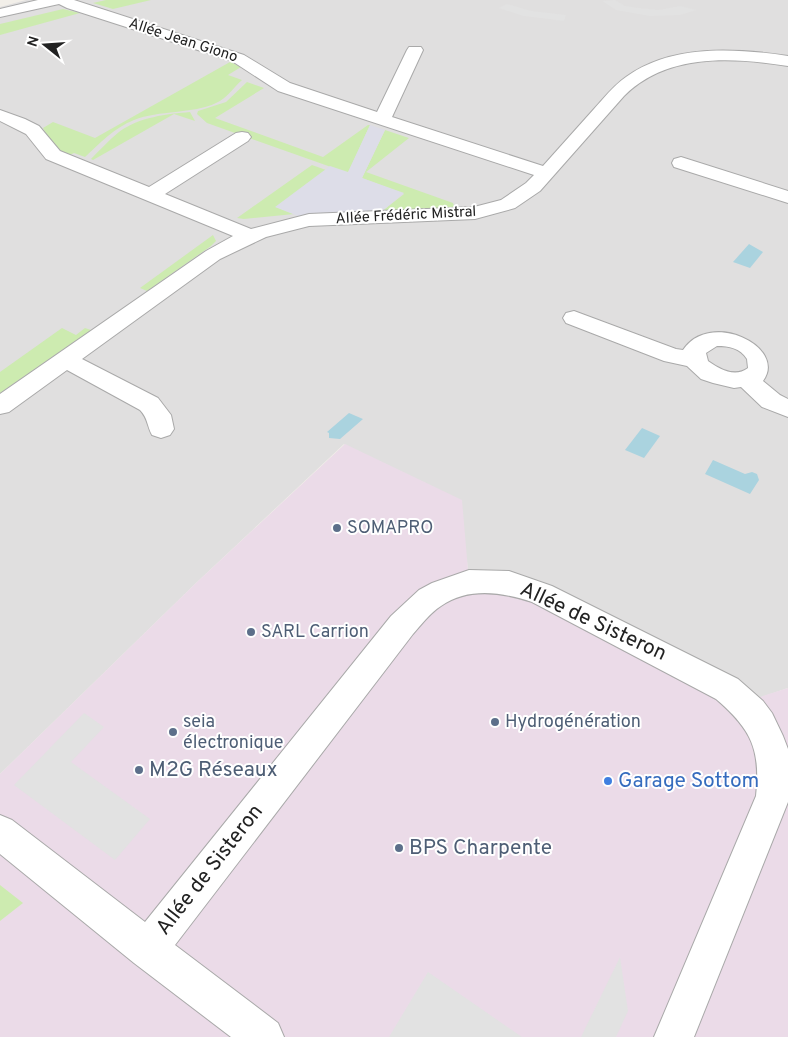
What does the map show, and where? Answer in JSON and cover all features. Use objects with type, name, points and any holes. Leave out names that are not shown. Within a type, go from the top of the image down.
[{"type":"street","points":[[0,13],[57,0]]},
{"type":"street","name":"Allée Jean Giono","points":[[63,0],[72,5],[238,58],[249,63],[268,79],[284,88],[546,173]]},
{"type":"street","points":[[382,119],[415,50]]},
{"type":"street","name":"Allée Frédéric Mistral","points":[[0,406],[213,255],[249,235],[286,224],[309,220],[460,215],[488,211],[508,204],[525,194],[621,90],[644,72],[672,62],[704,57],[742,56],[788,61]]},
{"type":"street","points":[[0,115],[30,128],[38,136],[46,150],[53,155],[249,235]]},
{"type":"street","points":[[150,195],[242,137]]},
{"type":"street","points":[[681,162],[788,196]]},
{"type":"street","points":[[574,318],[672,356],[694,359]]},
{"type":"street","points":[[725,338],[747,346],[760,359],[761,366],[758,373],[746,379],[729,381],[717,378],[702,370],[694,359],[694,352],[697,346],[705,341],[725,338]]},
{"type":"street","points":[[66,360],[148,404],[158,415],[161,429]]},
{"type":"street","points":[[746,379],[771,401],[788,409]]},
{"type":"street","name":"Allée de Sisteron","points":[[148,948],[402,625],[418,608],[429,598],[454,586],[482,581],[509,583],[542,594],[727,689],[744,702],[758,718],[770,745],[776,779],[770,805],[674,1037]]},
{"type":"street","points":[[0,832],[264,1037]]},
{"type":"shaded area","points":[[26,0],[788,0],[788,688],[744,703],[469,582],[467,561],[344,444],[195,584],[0,774],[0,7]]},
{"type":"shaded area","points":[[615,0],[625,6],[638,8],[659,10],[680,6],[696,10],[680,15],[650,16],[616,10],[602,1]]},
{"type":"shaded area","points":[[507,4],[531,11],[566,15],[564,21],[523,16],[499,8]]},
{"type":"shaded area","points":[[370,125],[385,130],[362,178],[404,193],[381,212],[298,216],[275,207],[330,166],[348,172]]},
{"type":"shaded area","points":[[345,444],[462,500],[469,582],[496,581],[744,702],[788,688],[788,1037],[0,1037],[0,774],[195,584]]},
{"type":"shaded area","points":[[84,713],[104,727],[71,762],[150,819],[115,860],[14,785]]},
{"type":"shaded area","points":[[620,957],[628,1011],[616,1037],[581,1037]]},
{"type":"shaded area","points":[[428,972],[522,1037],[389,1037]]},
{"type":"green space","points":[[106,0],[151,0],[113,9],[93,3]]},
{"type":"green space","points":[[63,9],[80,13],[0,35],[0,24]]},
{"type":"green space","points":[[230,62],[241,67],[228,75],[242,80],[220,101],[197,109],[134,120],[102,141],[85,157],[74,153],[70,155],[60,150],[51,141],[43,128],[53,122],[95,138]]},
{"type":"green space","points":[[247,82],[264,88],[215,118],[323,157],[370,125],[348,173],[207,123],[197,114],[198,111],[226,102]]},
{"type":"green space","points":[[190,112],[195,121],[174,114],[93,160],[91,159],[119,132],[135,123],[163,115]]},
{"type":"green space","points":[[385,130],[409,138],[366,172],[453,203],[455,209],[381,212],[404,194],[362,178]]},
{"type":"green space","points":[[312,165],[326,170],[276,207],[294,214],[237,218]]},
{"type":"green space","points":[[213,235],[216,241],[211,246],[147,291],[140,288]]},
{"type":"green space","points":[[62,328],[76,335],[85,328],[91,330],[0,393],[0,372]]},
{"type":"green space","points":[[0,885],[23,903],[0,921]]},
{"type":"water","points":[[749,244],[763,252],[750,268],[733,262]]},
{"type":"water","points":[[349,413],[363,419],[340,439],[329,438],[329,433],[327,432]]},
{"type":"water","points":[[642,428],[660,436],[644,458],[625,450]]},
{"type":"water","points":[[713,460],[745,474],[752,472],[757,474],[759,480],[750,494],[705,474]]},
{"type":"place","name":"SOMAPRO","points":[[337,528]]},
{"type":"place","name":"SARL Carrion","points":[[251,632]]},
{"type":"place","name":"Hydrogénération","points":[[495,722]]},
{"type":"place","name":"seia électronique","points":[[173,732]]},
{"type":"place","name":"M2G Réseaux","points":[[139,770]]},
{"type":"place","name":"Garage Sottom","points":[[608,781]]},
{"type":"place","name":"BPS Charpente","points":[[399,848]]}]
